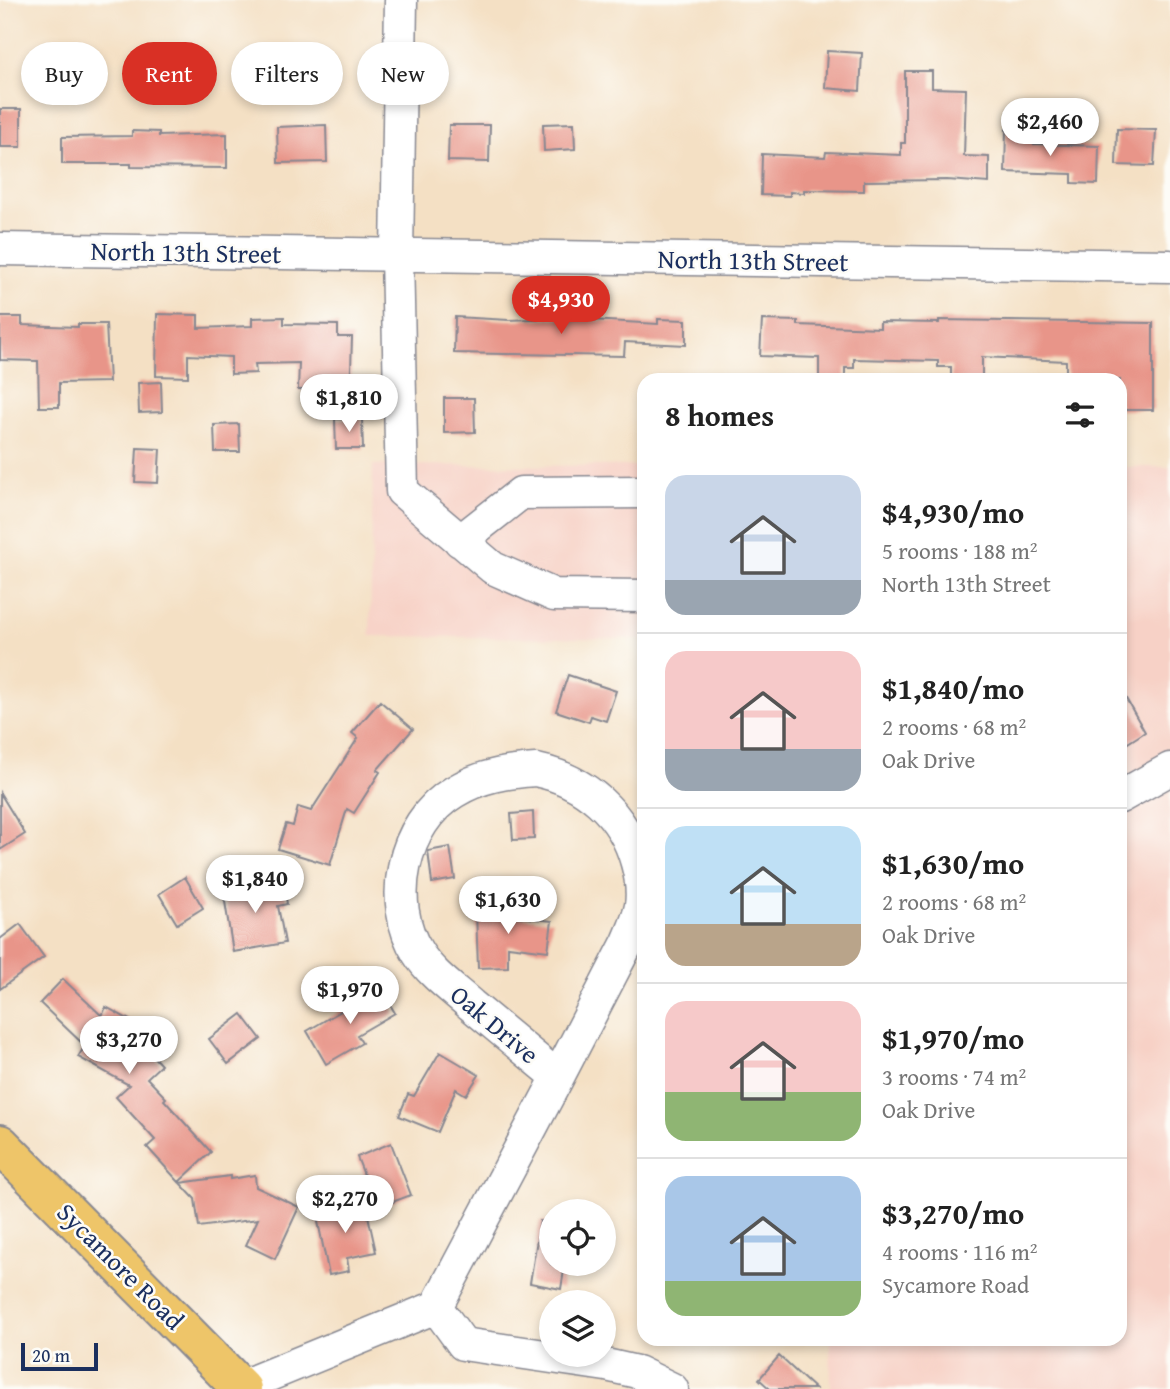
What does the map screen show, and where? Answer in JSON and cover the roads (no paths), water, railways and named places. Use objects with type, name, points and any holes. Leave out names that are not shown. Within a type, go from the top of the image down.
[{"type":"main road","name":"Sycamore Road","points":[[0,1144],[239,1388]]},
{"type":"street","points":[[401,0],[397,255],[402,491],[493,568],[554,595],[637,596]]},
{"type":"street","name":"North 13th Street","points":[[0,249],[1170,265]]},
{"type":"street","points":[[460,541],[521,493],[637,492]]},
{"type":"street","points":[[1127,793],[1170,769]]},
{"type":"street","name":"Oak Drive","points":[[558,1077],[432,972],[419,955],[403,922],[402,887],[405,862],[415,836],[427,817],[441,801],[455,791],[497,773],[536,770],[554,774],[588,791],[625,829],[637,865]]},
{"type":"street","name":"Oak Drive","points":[[436,1307],[558,1077],[637,920]]},
{"type":"street","points":[[239,1388],[436,1307],[463,1344],[606,1365],[637,1372],[672,1389]]}]
